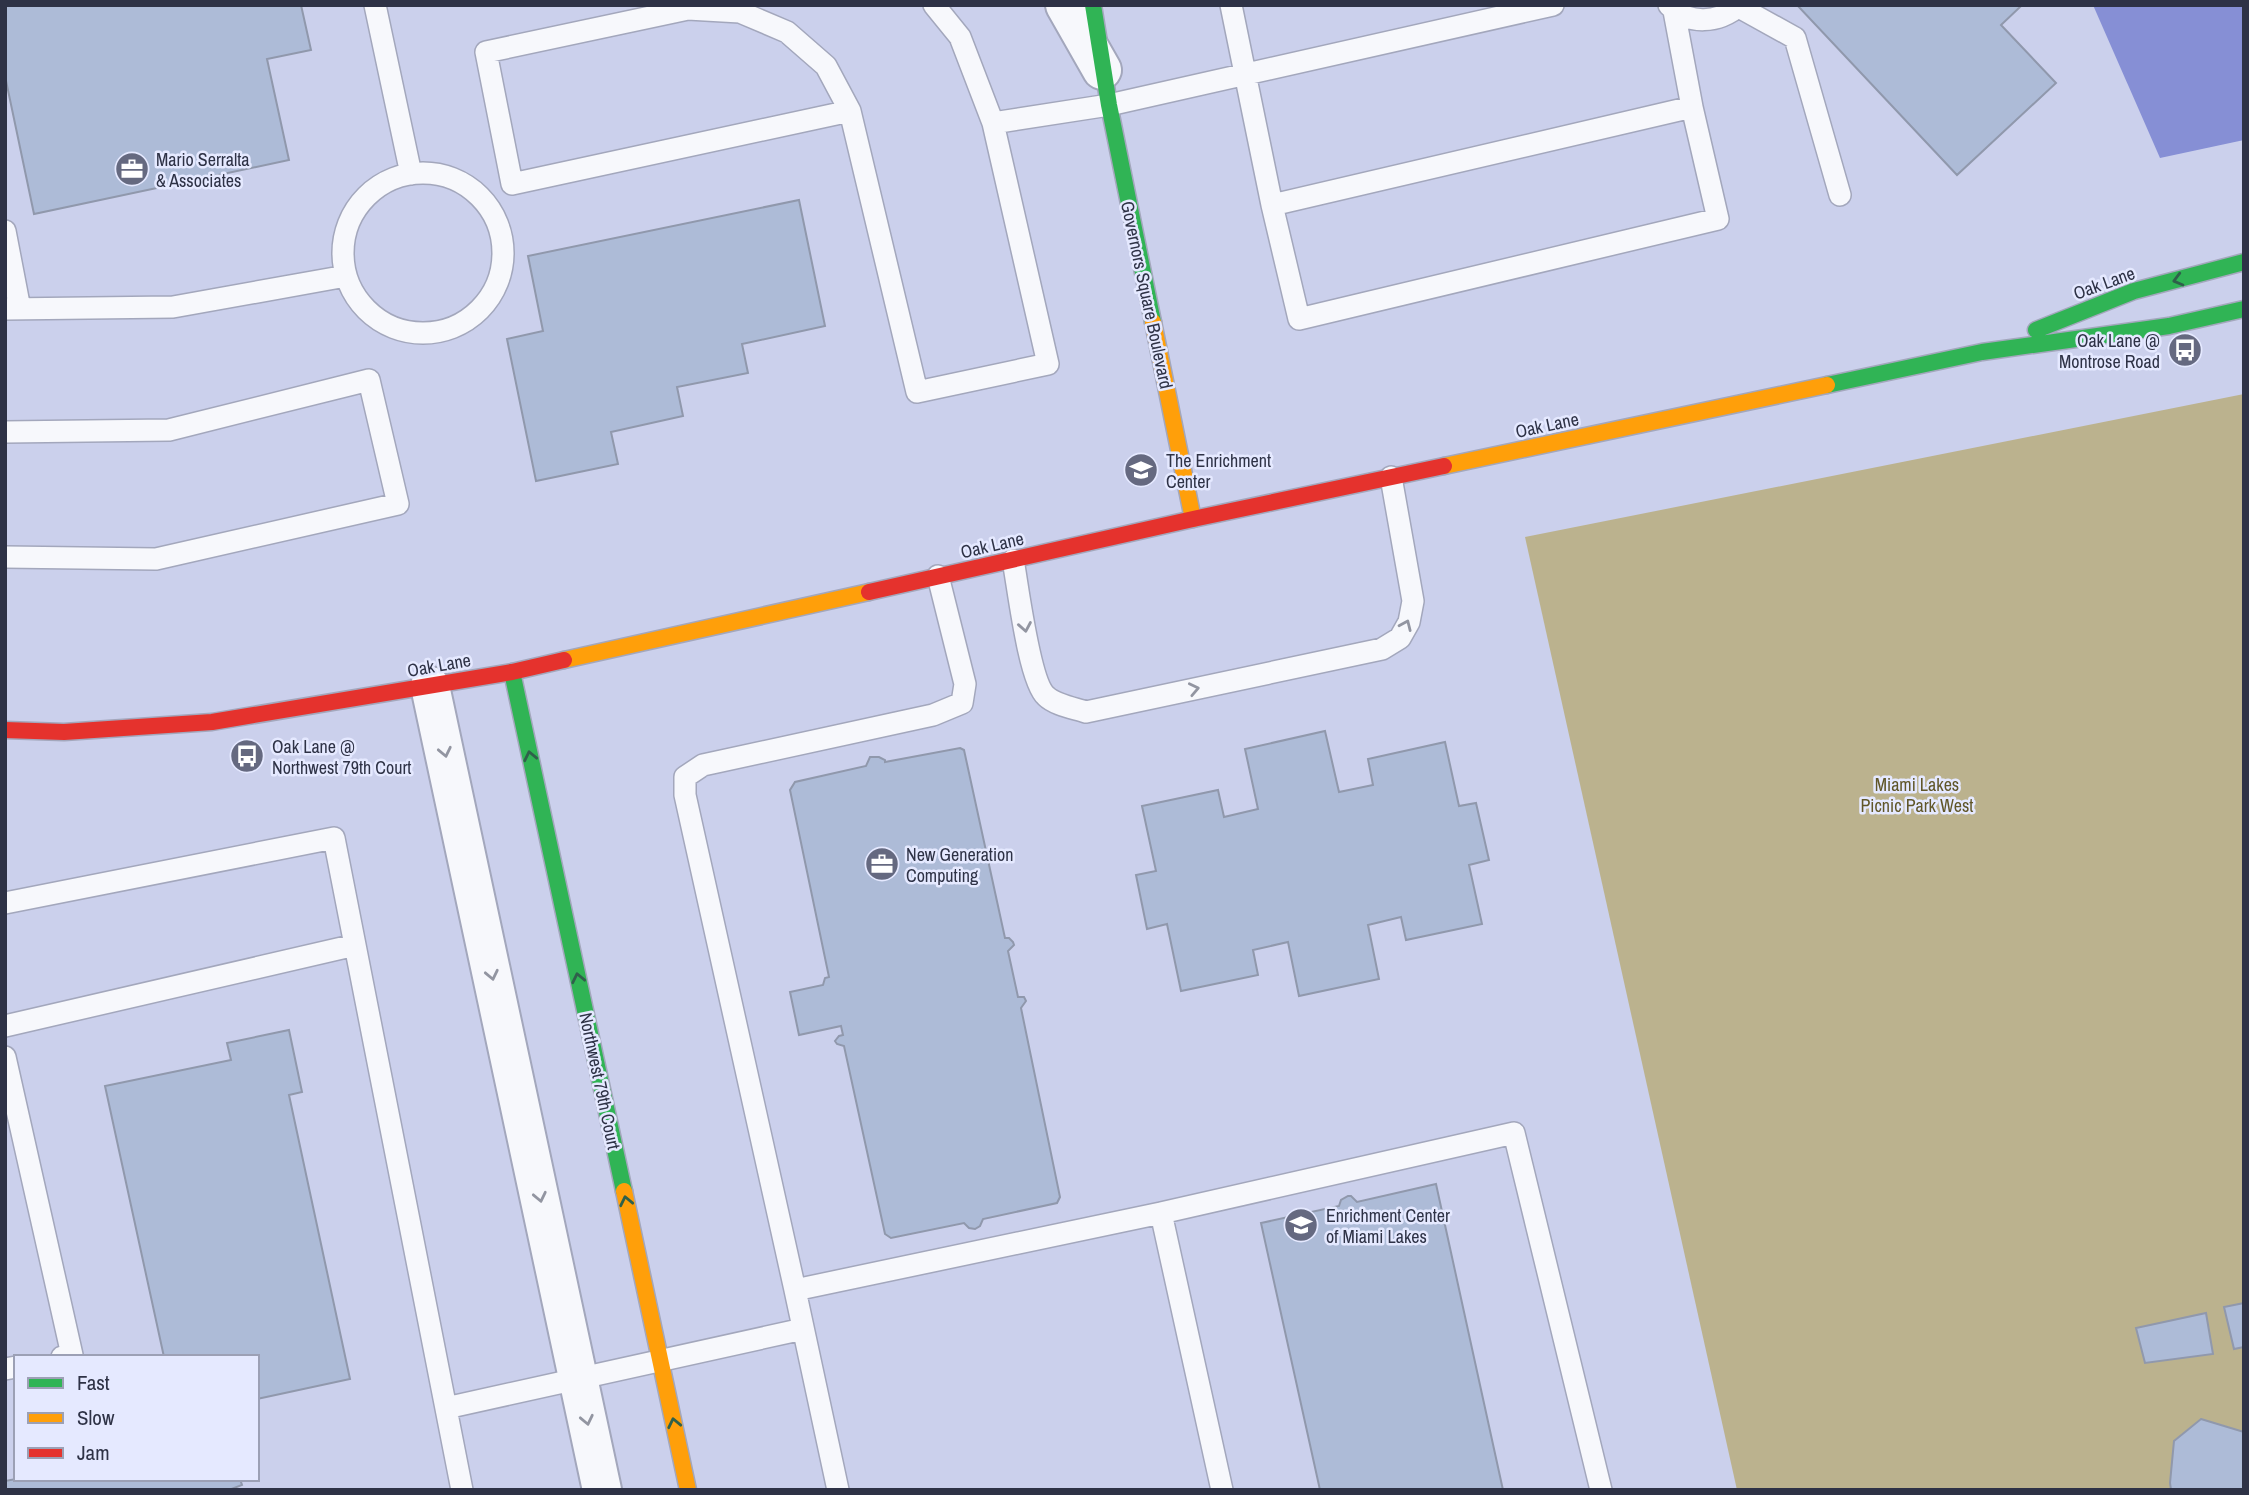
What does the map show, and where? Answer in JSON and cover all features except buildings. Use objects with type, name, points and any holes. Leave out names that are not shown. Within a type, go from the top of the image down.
[{"type":"street","name":"Governors Square Boulevard","points":[[1066,5],[1105,88]]},
{"type":"street","name":"Governors Square Boulevard","points":[[1093,5],[1105,88],[1193,519]]},
{"type":"street","name":"Oak Lane","points":[[1982,352],[2134,291],[2244,262]]},
{"type":"street","name":"Oak Lane","points":[[5,730],[64,733],[212,722],[512,672],[1193,519],[1982,352],[2169,326],[2244,309]]},
{"type":"street","name":"Northwest 79th Court","points":[[512,672],[688,1490]]},
{"type":"street","points":[[430,686],[602,1490]]},
{"type":"lane","points":[[375,5],[411,174]]},
{"type":"lane","points":[[850,111],[512,184],[486,52],[688,9],[740,12],[787,32],[826,66],[850,111],[918,392],[1048,364],[993,122],[960,37],[934,5]]},
{"type":"lane","points":[[1231,5],[1298,319],[1718,219],[1671,8]]},
{"type":"lane","points":[[993,122],[1105,88],[1246,74],[1553,5]]},
{"type":"lane","points":[[1671,8],[1689,19],[1707,20],[1724,16],[1739,6],[1795,38],[1840,195]]},
{"type":"lane","points":[[1272,205],[1692,107]]},
{"type":"lane","points":[[411,174],[435,174],[457,181],[476,192],[491,209],[500,230],[503,253],[500,275],[491,296],[476,313],[457,326],[435,332],[412,332],[390,326],[371,314],[356,296],[346,276],[343,254],[346,231],[356,210],[371,193],[390,181],[411,174]]},
{"type":"lane","points":[[5,231],[13,309],[173,307],[346,276]]},
{"type":"lane","points":[[5,432],[169,430],[369,380],[398,504],[156,559],[5,556]]},
{"type":"lane","points":[[1013,560],[1034,676],[1046,696],[1065,706],[1086,712],[1382,649],[1400,638],[1409,622],[1413,601],[1391,477]]},
{"type":"lane","points":[[838,1490],[685,795],[685,777],[703,765],[933,715],[962,703],[965,684],[938,576]]},
{"type":"lane","points":[[5,903],[334,838],[446,1408],[456,1488]]},
{"type":"lane","points":[[5,1026],[355,945]]},
{"type":"lane","points":[[5,1057],[13,1132],[72,1354],[69,1355]]},
{"type":"lane","points":[[795,1290],[1161,1213],[1514,1133],[1601,1490]]},
{"type":"lane","points":[[1161,1213],[1222,1490]]},
{"type":"lane","points":[[446,1408],[803,1329]]},
{"type":"green space","name":"Miami Lakes Picnic Park West","points":[[2244,394],[2244,1490],[1737,1490],[1525,537]]},
{"type":"water","points":[[2093,5],[2244,5],[2244,140],[2160,158]]},
{"type":"traffic: fast","points":[[1093,5],[1109,105],[1153,322]]},
{"type":"traffic: fast","points":[[2036,330],[2134,291],[2244,262]]},
{"type":"traffic: fast","points":[[1827,385],[1982,352],[2169,326],[2244,309]]},
{"type":"traffic: fast","points":[[512,672],[624,1191]]},
{"type":"traffic: slow","points":[[1153,322],[1193,519]]},
{"type":"traffic: slow","points":[[1444,466],[1827,385]]},
{"type":"traffic: slow","points":[[564,660],[869,592]]},
{"type":"traffic: slow","points":[[624,1191],[688,1490]]},
{"type":"traffic: jam","points":[[869,592],[1444,466]]},
{"type":"traffic: jam","points":[[5,730],[64,732],[212,722],[512,672],[564,660]]},
{"type":"place","name":"Mario Serralta & Associates","points":[[132,169]]},
{"type":"place","name":"Oak Lane @ Montrose Road","points":[[2185,350]]},
{"type":"place","name":"The Enrichment Center","points":[[1141,470]]},
{"type":"place","name":"Oak Lane @ Northwest 79th Court","points":[[247,756]]},
{"type":"place","name":"New Generation Computing","points":[[882,864]]},
{"type":"place","name":"Enrichment Center of Miami Lakes","points":[[1301,1225]]}]
